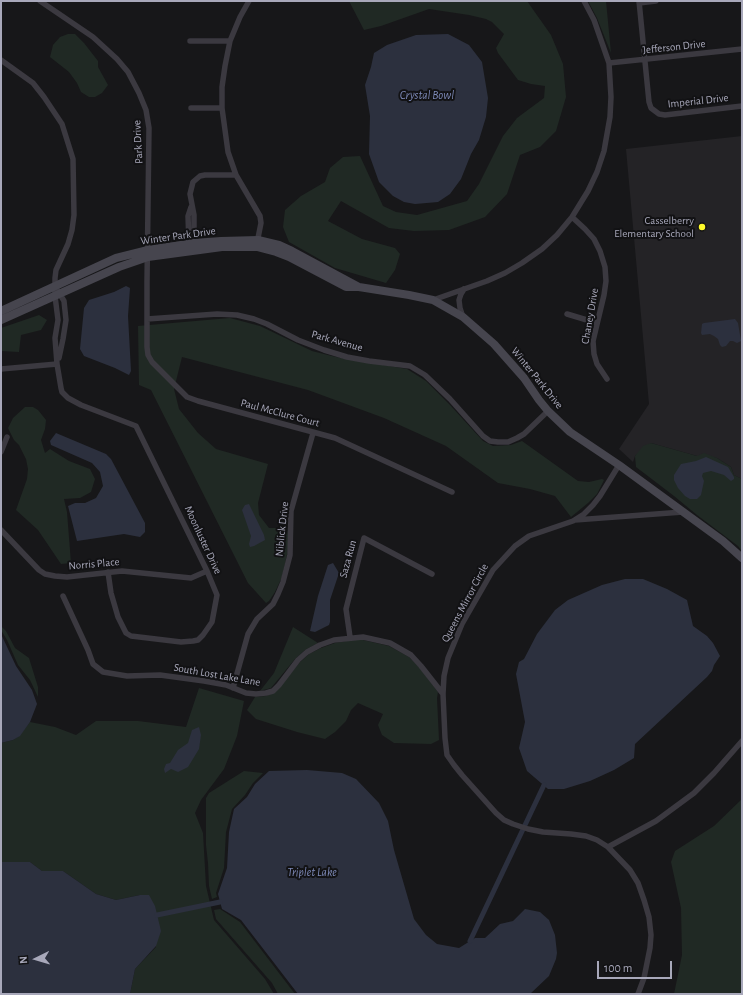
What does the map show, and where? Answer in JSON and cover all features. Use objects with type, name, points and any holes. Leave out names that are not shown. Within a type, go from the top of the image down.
[{"type":"street","name":"Park Drive","points":[[40,1],[108,49],[128,72],[140,93],[146,110],[149,128],[148,253]]},
{"type":"street","points":[[249,1],[240,17],[230,41],[222,87],[222,108],[228,152],[236,175],[260,216],[261,224],[257,244]]},
{"type":"street","points":[[433,300],[505,273],[542,249],[557,235],[572,217],[588,191],[597,172],[606,144],[612,97],[608,63],[594,20],[584,1]]},
{"type":"street","points":[[645,60],[639,2],[656,1]]},
{"type":"street","points":[[190,41],[230,41]]},
{"type":"street","name":"Jefferson Drive","points":[[608,63],[742,49]]},
{"type":"street","points":[[1,60],[33,84],[44,96],[62,124],[73,159],[74,216],[68,244],[54,278],[58,295]]},
{"type":"street","name":"Imperial Drive","points":[[645,60],[649,102],[651,108],[656,113],[665,115],[742,106]]},
{"type":"street","points":[[191,108],[222,108]]},
{"type":"street","points":[[191,244],[194,215],[190,194],[193,182],[200,176],[206,175],[236,175]]},
{"type":"street","name":"Chaney Drive","points":[[572,217],[594,239],[605,267],[606,282],[597,323],[594,341],[594,354],[607,379]]},
{"type":"street","name":"Winter Park Drive","points":[[1,311],[116,258],[191,244],[257,244],[289,257],[346,287],[409,295],[433,300],[464,317],[494,344],[511,362],[548,411],[570,432],[619,465],[723,541],[742,558]]},
{"type":"street","name":"Winter Park Drive","points":[[1,320],[148,253],[257,244]]},
{"type":"street","points":[[147,319],[148,253]]},
{"type":"street","points":[[464,289],[459,300],[460,308],[464,317]]},
{"type":"street","name":"Moonluster Drive","points":[[58,295],[58,320],[55,338],[57,364],[62,392],[68,398],[81,405],[136,426],[207,571],[217,595],[212,622],[204,635],[198,640],[181,642],[131,636],[126,633],[118,617],[111,593],[108,572]]},
{"type":"street","name":"Moonluster Drive","points":[[57,364],[63,340],[65,322],[64,301],[58,295]]},
{"type":"street","name":"Park Avenue","points":[[147,319],[218,314],[237,315],[267,324],[298,340],[324,350],[362,359],[410,366],[425,375],[490,441],[508,442],[517,438],[524,434],[548,411]]},
{"type":"street","points":[[567,314],[597,323]]},
{"type":"street","name":"Paul McClure Court","points":[[147,319],[148,356],[152,362],[188,397],[336,438],[452,492]]},
{"type":"street","points":[[58,320],[65,322]]},
{"type":"street","points":[[1,369],[57,364]]},
{"type":"street","name":"Niblick Drive","points":[[233,688],[248,634],[257,619],[273,604],[283,582],[290,554],[292,511],[314,433]]},
{"type":"street","points":[[1,452],[7,437]]},
{"type":"street","name":"Queens Mirror Circle","points":[[573,520],[593,505],[619,465]]},
{"type":"street","name":"Queens Mirror Circle","points":[[638,994],[644,978],[651,935],[649,917],[638,883],[630,870],[608,847],[597,840],[586,836],[528,829],[504,820],[496,813],[462,775],[447,755],[443,694],[444,676],[448,658],[462,624],[493,570],[515,546],[529,536],[573,520],[683,512]]},
{"type":"street","name":"Norris Place","points":[[1,530],[32,564],[45,574],[55,576],[67,577],[122,571],[191,578],[207,571]]},
{"type":"street","name":"Saza Run","points":[[350,638],[346,609],[364,538],[432,574]]},
{"type":"street","name":"South Lost Lake Lane","points":[[63,596],[93,664],[103,672],[127,676],[160,675],[204,681],[233,688],[246,693],[266,693],[279,685],[298,660],[307,652],[327,643],[363,637],[377,639],[411,655],[443,694]]},
{"type":"street","points":[[608,847],[656,821],[694,793],[742,741]]},
{"type":"shaded area","points":[[349,1],[527,1],[551,35],[563,64],[566,97],[556,131],[540,147],[520,155],[507,194],[485,217],[449,230],[414,231],[389,228],[341,201],[328,221],[362,239],[395,248],[400,254],[395,270],[386,283],[335,268],[289,242],[283,227],[285,210],[301,196],[325,182],[330,168],[343,157],[360,156],[383,206],[396,212],[417,215],[467,201],[479,184],[503,136],[517,118],[544,98],[545,86],[518,80],[496,48],[504,34],[492,22],[486,19],[429,9],[381,26],[364,30]]},
{"type":"shaded area","points":[[588,1],[606,1],[611,53],[597,18]]},
{"type":"shaded area","points":[[68,34],[75,34],[98,61],[98,67],[108,85],[102,93],[95,97],[89,97],[81,92],[77,83],[69,72],[50,57],[53,45],[60,37]]},
{"type":"shaded area","points":[[742,136],[742,479],[734,475],[731,467],[717,458],[697,456],[651,443],[635,456],[633,462],[619,449],[649,404],[626,149]]},
{"type":"shaded area","points":[[39,315],[47,320],[41,330],[21,335],[19,352],[1,351],[1,328]]},
{"type":"shaded area","points":[[230,318],[260,326],[312,351],[336,357],[407,369],[426,381],[483,441],[493,446],[511,445],[522,441],[578,481],[589,482],[602,479],[604,480],[597,494],[571,517],[555,496],[530,489],[498,483],[446,446],[384,418],[308,390],[182,357],[174,389],[179,409],[198,433],[216,449],[268,464],[258,503],[259,515],[269,528],[287,528],[289,542],[282,577],[275,592],[266,603],[248,583],[151,390],[139,385],[138,326]]},
{"type":"shaded area","points":[[25,407],[33,407],[38,410],[46,420],[45,429],[41,440],[45,453],[50,449],[69,461],[90,469],[95,479],[91,492],[80,498],[64,499],[67,512],[71,563],[61,564],[38,530],[16,510],[27,479],[28,469],[26,459],[8,428],[13,418]]},
{"type":"shaded area","points":[[651,443],[697,456],[704,453],[717,458],[731,467],[734,475],[742,479],[742,551],[738,546],[636,467],[635,456],[643,446]]},
{"type":"shaded area","points":[[1,626],[6,631],[15,648],[29,658],[38,687],[38,697],[30,680],[18,665],[1,630]]},
{"type":"shaded area","points":[[293,627],[318,643],[305,650],[295,659],[271,688],[260,691],[274,673]]},
{"type":"shaded area","points":[[351,640],[363,640],[389,646],[409,657],[419,667],[438,692],[439,740],[431,744],[394,743],[382,735],[378,725],[383,714],[358,703],[351,710],[346,721],[325,739],[256,719],[247,710],[255,697],[266,696],[275,692],[300,662],[309,654],[335,643]]},
{"type":"shaded area","points":[[199,688],[244,701],[237,736],[224,769],[201,800],[195,813],[203,833],[206,886],[214,920],[265,979],[274,994],[130,994],[135,969],[156,947],[140,895],[116,900],[96,894],[63,871],[42,871],[30,862],[1,862],[1,743],[13,740],[19,736],[30,722],[55,727],[76,735],[96,721],[138,721],[186,727]]},
{"type":"shaded area","points":[[244,771],[263,773],[232,809],[226,832],[224,868],[216,893],[217,897],[212,899],[209,886],[206,845],[206,798],[209,793]]},
{"type":"shaded area","points":[[742,799],[742,994],[674,994],[682,955],[681,908],[671,862],[675,851],[714,826]]},
{"type":"shaded area","points":[[220,909],[240,922],[295,994],[278,994],[272,983],[216,919],[214,910]]},
{"type":"water","name":"Crystal Bowl","points":[[448,34],[469,45],[482,62],[488,98],[486,117],[479,140],[471,154],[461,179],[450,194],[438,202],[415,204],[404,202],[393,196],[379,182],[369,154],[370,116],[365,85],[374,53],[387,45],[416,35]]},
{"type":"water","points":[[126,286],[130,288],[128,316],[131,371],[129,375],[84,356],[80,349],[84,308],[89,300],[114,292]]},
{"type":"water","points":[[735,319],[738,323],[741,341],[737,343],[730,341],[726,346],[722,347],[718,339],[714,336],[710,334],[702,335],[701,333],[702,324],[704,323]]},
{"type":"water","points":[[56,433],[106,454],[111,459],[145,523],[145,532],[140,537],[124,534],[77,541],[68,506],[75,503],[85,503],[96,498],[103,486],[100,472],[92,463],[51,445],[50,441]]},
{"type":"water","points":[[706,457],[728,467],[734,479],[731,481],[724,475],[711,471],[703,473],[702,476],[704,481],[701,495],[697,499],[690,499],[678,488],[674,480],[674,475],[681,464]]},
{"type":"water","points":[[249,504],[265,540],[250,547],[249,544],[251,536],[242,510],[245,505]]},
{"type":"water","points":[[333,563],[339,573],[330,600],[329,625],[315,632],[310,631],[318,596],[328,565]]},
{"type":"water","points":[[625,579],[643,579],[667,589],[687,600],[693,626],[707,636],[713,643],[720,656],[707,677],[635,744],[634,758],[614,770],[590,781],[564,789],[548,789],[527,771],[519,748],[525,722],[516,674],[519,662],[524,659],[537,634],[555,610],[568,600],[602,585]]},
{"type":"water","points":[[1,634],[16,666],[32,690],[37,704],[30,722],[20,736],[13,740],[1,743]]},
{"type":"water","points":[[199,727],[201,735],[199,749],[188,767],[178,772],[171,769],[165,773],[164,769],[166,764],[170,763],[178,750],[188,743],[192,730]]},
{"type":"water","name":"Triplet Lake","points":[[307,770],[342,773],[356,779],[379,803],[388,821],[394,850],[414,919],[426,935],[437,944],[459,948],[475,938],[485,938],[500,924],[513,921],[525,909],[540,912],[549,920],[555,935],[557,953],[549,976],[530,994],[298,994],[241,920],[222,909],[218,894],[227,868],[229,832],[234,809],[247,797],[255,784],[269,771]]},
{"type":"water","points":[[1,862],[30,862],[42,871],[63,871],[96,894],[116,900],[140,895],[149,895],[155,906],[161,931],[156,946],[135,969],[130,994],[1,994]]},
{"type":"waterway","points":[[470,941],[544,785]]},
{"type":"waterway","points":[[157,915],[220,902]]},
{"type":"place","name":"Casselberry Elementary School","points":[[702,227]]}]
